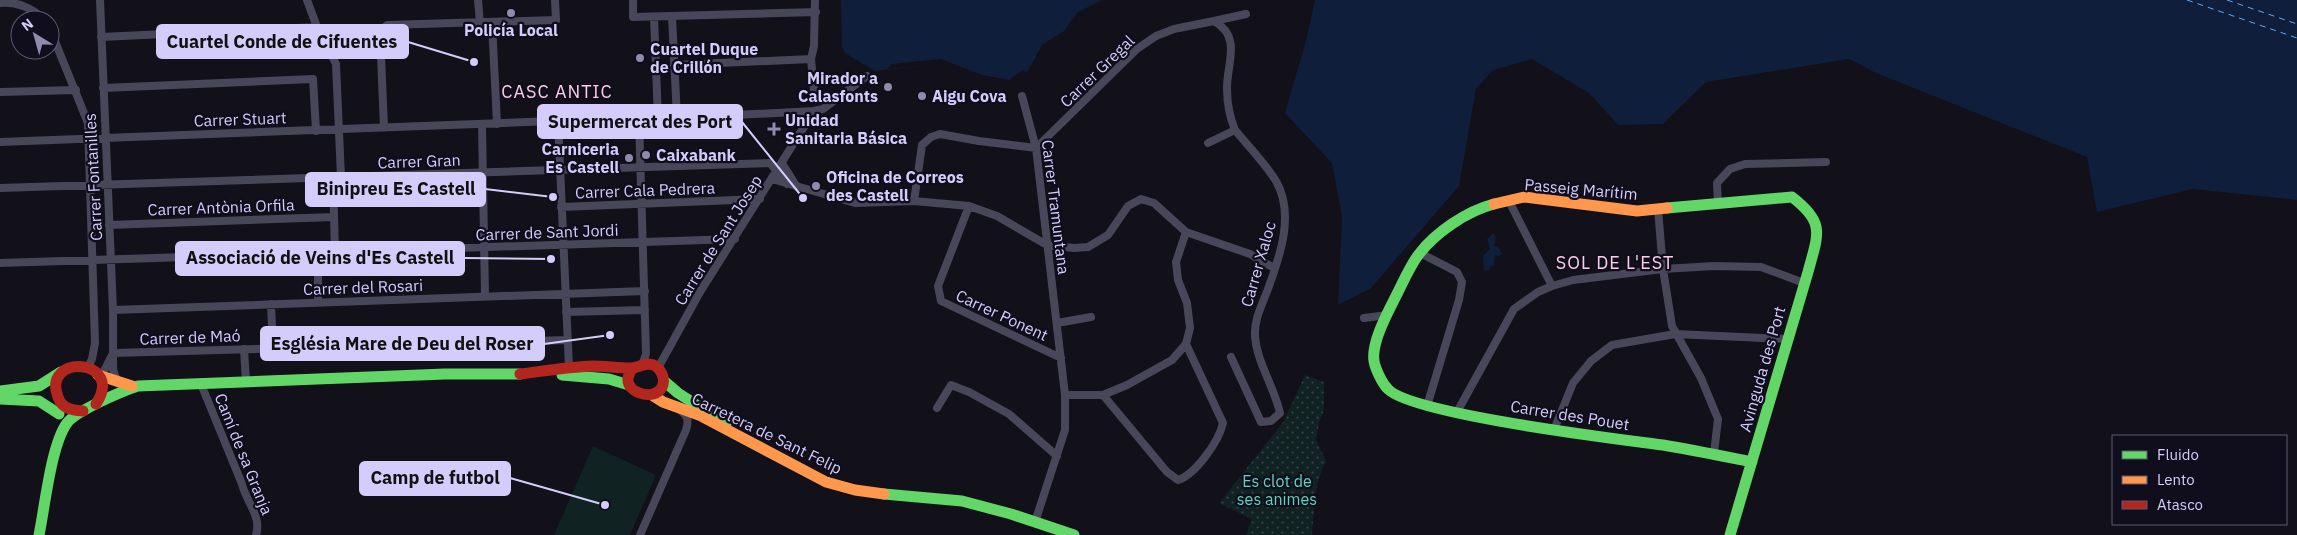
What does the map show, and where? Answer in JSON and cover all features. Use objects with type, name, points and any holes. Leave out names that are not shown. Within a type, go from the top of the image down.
[{"type":"main road","name":"Passeig Marítim","points":[[1386,389],[1374,361],[1377,342],[1387,315],[1406,275],[1420,253],[1448,228],[1482,207],[1524,197],[1637,211],[1792,197],[1811,211]]},
{"type":"main road","name":"Avinguda des Port","points":[[1730,535],[1813,249],[1816,225],[1811,211]]},
{"type":"main road","points":[[516,374],[593,366],[637,367],[653,365],[658,368],[664,381],[679,394],[705,408],[758,446]]},
{"type":"main road","points":[[2,394],[38,386],[66,369],[77,366],[88,367],[99,376],[118,383],[136,386],[445,374],[516,374],[592,376],[620,380],[642,395],[652,395],[661,389],[664,381]]},
{"type":"main road","points":[[629,385],[628,376],[637,367]]},
{"type":"main road","points":[[56,447],[59,414],[57,383],[60,375],[66,369]]},
{"type":"main road","points":[[96,404],[102,392],[99,376]]},
{"type":"main road","points":[[39,535],[58,438],[68,420],[115,392],[136,386]]},
{"type":"main road","name":"Carrer des Pouet","points":[[1386,389],[1404,400],[1457,412],[1554,430],[1714,453],[1752,462]]},
{"type":"main road","points":[[2,394],[42,394],[59,400],[69,409],[83,411]]},
{"type":"main road","points":[[2,394],[50,404],[59,414]]},
{"type":"main road","name":"Carretera de Sant Felip","points":[[652,395],[663,402],[699,415],[826,482],[845,490],[884,495],[945,498],[978,503],[1074,535]]},
{"type":"street","name":"Carrer Fontanilles","points":[[100,0],[103,138],[113,310],[113,370],[118,383]]},
{"type":"street","points":[[308,0],[318,27],[336,64],[339,130],[334,217],[335,253]]},
{"type":"street","points":[[478,0],[480,23]]},
{"type":"street","points":[[384,128],[380,31],[382,27],[386,25],[556,20],[555,0]]},
{"type":"street","points":[[633,0],[634,18],[816,12]]},
{"type":"street","points":[[814,90],[811,59],[814,46],[815,0]]},
{"type":"street","points":[[0,3],[20,4],[32,10]]},
{"type":"street","name":"Carrer Gregal","points":[[1036,148],[1137,49],[1156,36],[1174,29],[1246,14]]},
{"type":"street","points":[[672,16],[677,118]]},
{"type":"street","points":[[654,17],[658,118]]},
{"type":"street","name":"Carrer Xaloc","points":[[1214,21],[1228,32],[1231,43],[1227,90],[1235,130],[1273,176],[1283,201],[1284,234],[1274,268],[1257,313],[1255,336],[1261,362],[1276,394],[1280,413],[1271,421],[1261,422],[1230,357]]},
{"type":"street","points":[[492,22],[497,124]]},
{"type":"street","points":[[101,38],[318,27]]},
{"type":"street","points":[[60,52],[88,123],[103,138]]},
{"type":"street","points":[[674,65],[811,59]]},
{"type":"street","points":[[637,367],[646,354],[639,119],[814,111],[823,109],[867,76]]},
{"type":"street","points":[[103,88],[313,79],[316,131]]},
{"type":"street","points":[[0,92],[76,90]]},
{"type":"street","name":"Carrer Tramuntana","points":[[1022,96],[1036,148],[1065,395],[1065,430],[1035,522]]},
{"type":"street","name":"Carrer de Sant Josep","points":[[658,368],[700,292],[814,111]]},
{"type":"street","name":"Carrer Stuart","points":[[0,142],[639,119]]},
{"type":"street","points":[[558,121],[569,368]]},
{"type":"street","name":"Carrer Fontanilles","points":[[88,123],[95,343],[92,359],[88,367]]},
{"type":"street","points":[[482,125],[485,296]]},
{"type":"street","points":[[1208,143],[1235,130]]},
{"type":"street","points":[[914,201],[922,145],[931,137],[940,134],[1036,148]]},
{"type":"street","points":[[1718,204],[1717,183],[1730,169],[1745,164],[1826,162]]},
{"type":"street","name":"Carrer Gran","points":[[0,188],[484,173],[640,166],[770,163],[779,166]]},
{"type":"street","points":[[779,166],[787,184]]},
{"type":"street","points":[[779,166],[797,187]]},
{"type":"street","points":[[772,179],[854,203],[914,201],[969,206],[997,216],[1047,245],[1074,248],[1088,247],[1108,235],[1128,206],[1141,199],[1154,203],[1186,232],[1250,254],[1274,268]]},
{"type":"street","name":"Carrer Cala Pedrera","points":[[561,207],[760,199]]},
{"type":"street","points":[[1508,201],[1552,286]]},
{"type":"street","name":"Carrer Ponent","points":[[969,206],[938,286],[941,301],[1061,358]]},
{"type":"street","points":[[1658,209],[1663,269],[1675,334],[1701,378],[1718,419],[1714,453]]},
{"type":"street","name":"Carrer Antònia Orfila","points":[[109,225],[334,217]]},
{"type":"street","points":[[1065,395],[1103,394],[1127,385],[1172,360],[1186,344],[1190,328],[1187,303],[1178,280],[1176,262],[1186,232]]},
{"type":"street","name":"Carrer de Sant Jordi","points":[[0,264],[735,239]]},
{"type":"street","points":[[318,253],[318,302]]},
{"type":"street","points":[[1420,253],[1457,272],[1462,282],[1459,300],[1427,406]]},
{"type":"street","points":[[1457,412],[1514,309],[1538,292],[1552,286],[1573,280],[1663,269],[1714,266],[1761,267],[1804,283]]},
{"type":"street","name":"Carrer del Rosari","points":[[113,310],[645,291]]},
{"type":"street","points":[[271,304],[273,349]]},
{"type":"street","points":[[566,312],[645,310]]},
{"type":"street","points":[[1364,318],[1387,315]]},
{"type":"street","points":[[1057,323],[1091,318]]},
{"type":"street","points":[[1554,430],[1573,383],[1591,361],[1612,345],[1675,334],[1788,339]]},
{"type":"street","name":"Carrer de Maó","points":[[113,353],[568,340]]},
{"type":"street","points":[[1103,394],[1167,472],[1178,480],[1188,477],[1220,436],[1224,423],[1186,344]]},
{"type":"street","points":[[244,349],[246,382]]},
{"type":"street","name":"Carrer Fontanilles","points":[[99,376],[113,353]]},
{"type":"street","name":"Camí de sa Granja","points":[[201,384],[242,484],[245,496],[255,513],[258,528],[256,535]]},
{"type":"street","points":[[937,408],[951,385],[960,388],[1009,414],[1057,456]]},
{"type":"street","points":[[640,535],[686,430],[687,416],[677,407]]},
{"type":"green space","name":"Es clot de ses animes","points":[[1305,375],[1324,382],[1324,410],[1316,440],[1326,461],[1317,488],[1312,535],[1246,535],[1252,519],[1219,503],[1284,421]]},
{"type":"green space","points":[[593,446],[656,475],[630,535],[554,535]]},
{"type":"water","points":[[841,0],[1111,0],[1081,14],[1067,34],[1045,49],[1035,70],[1029,74],[1024,83],[1020,84],[979,80],[940,64],[875,71],[845,53],[842,47]]},
{"type":"water","points":[[1315,0],[2297,0],[2297,200],[2193,189],[2097,212],[2087,157],[1876,73],[1849,59],[1706,82],[1663,124],[1618,125],[1589,93],[1532,59],[1493,70],[1476,89],[1459,186],[1371,288],[1338,305],[1342,217],[1332,163],[1285,113],[1307,37]]},
{"type":"water","points":[[1493,233],[1496,237],[1494,246],[1498,247],[1502,253],[1499,256],[1495,255],[1494,265],[1489,270],[1484,271],[1483,256],[1490,249],[1487,239]]},
{"type":"pier","points":[[1102,0],[1111,0],[1081,14],[1067,34],[1045,49],[1035,70],[1029,74],[1024,83],[979,80],[940,64],[887,69],[892,64],[941,59],[982,75],[1009,80],[1023,70],[1027,73],[1042,45],[1064,31],[1078,12]]},
{"type":"ferry route","points":[[2187,0],[2297,38]]},
{"type":"ferry route","points":[[2227,0],[2297,24]]},
{"type":"traffic: fast","points":[[1667,208],[1792,197],[1803,206],[1815,222],[1815,248],[1730,535]]},
{"type":"traffic: fast","points":[[1494,204],[1463,217],[1443,230],[1419,254],[1407,273],[1385,317],[1375,345],[1374,361],[1377,371],[1387,388],[1403,398],[1472,416],[1663,445],[1752,462]]},
{"type":"traffic: fast","points":[[0,391],[39,386],[61,372]]},
{"type":"traffic: fast","points":[[39,535],[49,476],[61,433],[67,423],[89,407],[138,386],[445,374],[520,374]]},
{"type":"traffic: fast","points":[[562,375],[609,379],[629,385]]},
{"type":"traffic: fast","points":[[664,381],[678,393],[726,424]]},
{"type":"traffic: fast","points":[[0,399],[39,401],[59,414]]},
{"type":"traffic: fast","points":[[884,494],[962,501],[1011,514],[1074,535]]},
{"type":"traffic: slow","points":[[1494,204],[1524,197],[1637,211],[1667,208]]},
{"type":"traffic: slow","points":[[98,375],[132,386]]},
{"type":"traffic: slow","points":[[652,395],[663,402],[699,415],[826,482],[855,490],[884,494]]},
{"type":"traffic: jam","points":[[520,374],[597,366],[631,368],[649,364],[657,367],[662,374],[663,382],[660,390],[656,393],[645,394],[631,388],[628,379],[632,368]]},
{"type":"traffic: jam","points":[[83,411],[65,406],[58,397],[56,383],[61,373],[70,368],[82,367],[93,370],[100,377],[102,389],[96,404]]},
{"type":"place","name":"Policía Local","points":[[511,13]]},
{"type":"place","name":"Cuartel Duque de Crillón","points":[[640,58]]},
{"type":"place","name":"Cuartel Conde de Cifuentes","points":[[474,62]]},
{"type":"place","name":"Mirador a Calasfonts","points":[[888,87]]},
{"type":"place","name":"Aigu Cova","points":[[922,96]]},
{"type":"place","name":"Unidad Sanitaria Básica","points":[[774,129]]},
{"type":"place","name":"Caixabank","points":[[646,155]]},
{"type":"place","name":"Carniceria Es Castell","points":[[629,158]]},
{"type":"place","name":"Oficina de Correos des Castell","points":[[816,186]]},
{"type":"place","name":"Binipreu Es Castell","points":[[553,197]]},
{"type":"place","name":"Supermercat des Port","points":[[803,198]]},
{"type":"place","name":"Associació de Veins d'Es Castell","points":[[551,259]]},
{"type":"place","name":"Església Mare de Deu del Roser","points":[[610,335]]},
{"type":"place","name":"Camp de futbol","points":[[605,505]]},
{"type":"district","name":"CASC ANTIC","points":[[557,91]]},
{"type":"district","name":"SOL DE L'EST","points":[[1615,262]]}]
